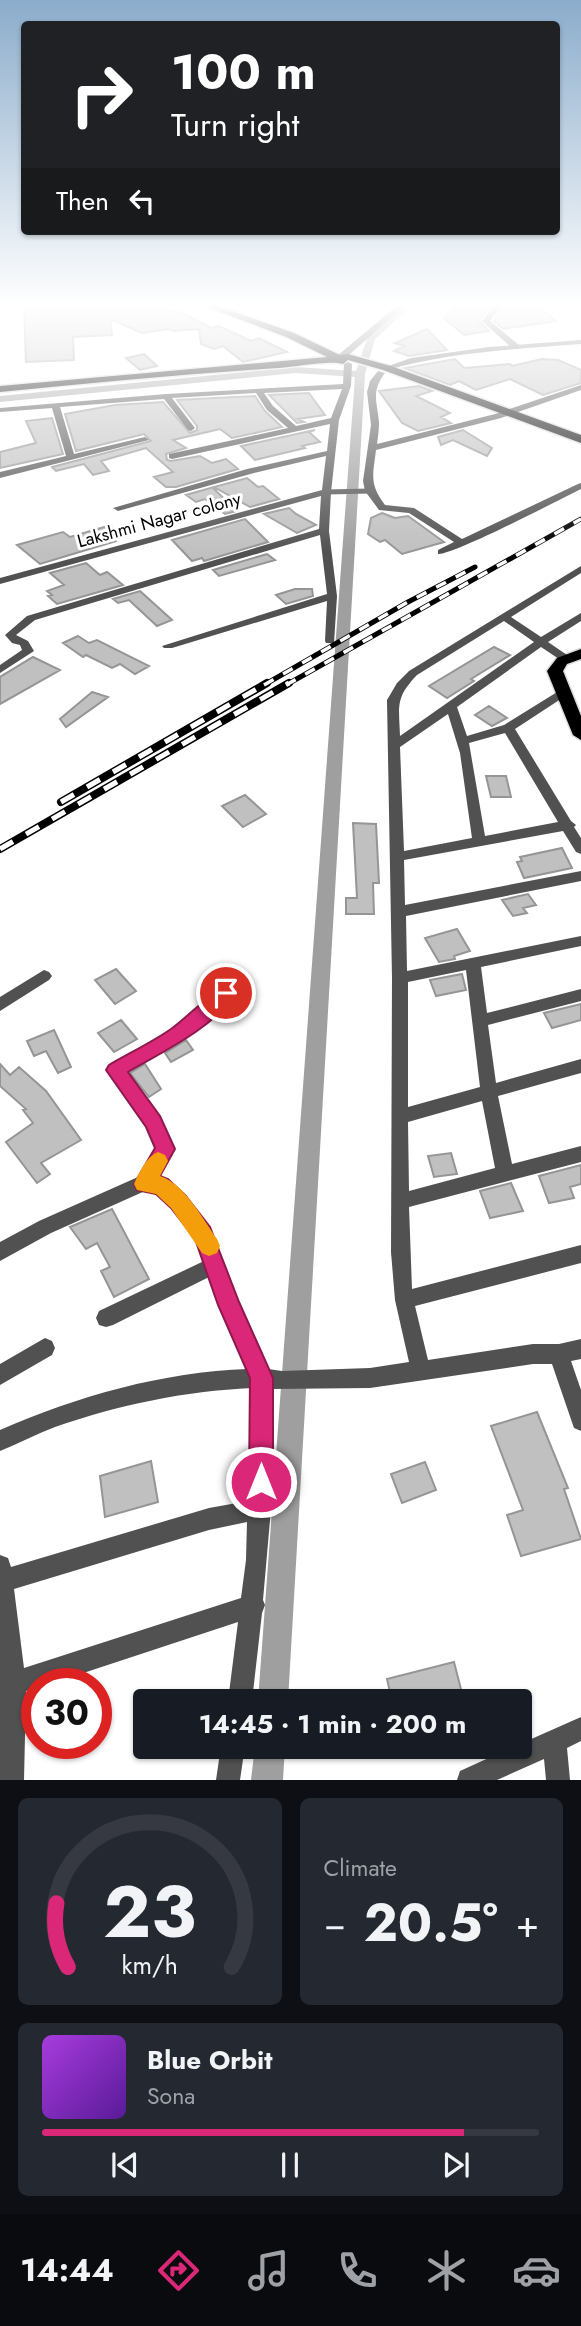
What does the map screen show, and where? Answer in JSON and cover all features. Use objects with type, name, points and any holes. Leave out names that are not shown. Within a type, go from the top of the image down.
[{"type":"highway","points":[[0,389],[20,387]]},
{"type":"highway","points":[[428,387],[581,447]]},
{"type":"highway","points":[[503,415],[581,439]]},
{"type":"highway","points":[[574,657],[562,661],[555,671],[566,691],[571,717],[581,735]]},
{"type":"street","points":[[0,410],[166,396],[323,387]]},
{"type":"street","points":[[330,641],[332,596],[324,531],[326,492],[335,419],[347,387]]},
{"type":"street","points":[[372,387],[375,425],[368,481],[370,491],[383,508],[411,510],[462,543]]},
{"type":"street","points":[[373,448],[503,415],[581,387]]},
{"type":"street","points":[[258,390],[270,408],[292,427]]},
{"type":"street","points":[[166,396],[191,428]]},
{"type":"street","points":[[55,405],[71,458]]},
{"type":"street","points":[[172,456],[335,419]]},
{"type":"street","points":[[0,475],[145,440]]},
{"type":"street","points":[[118,508],[246,475],[286,461],[330,453]]},
{"type":"street","points":[[441,552],[581,486]]},
{"type":"street","name":"Lakshmi Nagar colony","points":[[0,581],[326,492]]},
{"type":"street","points":[[0,670],[28,651],[24,643],[10,635],[31,618],[122,588],[324,531]]},
{"type":"street","points":[[421,1371],[404,1300],[400,1201],[400,978],[393,700],[401,685],[443,652],[581,569]]},
{"type":"street","points":[[168,646],[332,596]]},
{"type":"street","points":[[503,616],[539,642],[574,657]]},
{"type":"street","points":[[393,746],[452,708],[539,642],[581,616]]},
{"type":"street","points":[[462,741],[508,728],[566,691]]},
{"type":"street","points":[[452,708],[462,741],[479,840]]},
{"type":"street","points":[[508,728],[569,825],[581,849]]},
{"type":"street","points":[[397,857],[569,825]]},
{"type":"street","points":[[398,912],[581,876]]},
{"type":"street","points":[[400,978],[581,941]]},
{"type":"street","points":[[473,963],[489,1093],[505,1175]]},
{"type":"street","points":[[0,1004],[44,976]]},
{"type":"street","points":[[144,1184],[165,1149],[153,1122],[116,1070],[176,1035],[212,1008],[240,977]]},
{"type":"street","points":[[480,1021],[581,995]]},
{"type":"street","points":[[400,1117],[581,1066]]},
{"type":"street","points":[[400,1201],[581,1154]]},
{"type":"street","points":[[0,1252],[57,1221],[144,1184],[161,1185],[178,1201],[203,1234],[229,1305],[272,1380],[254,1605],[242,1689]]},
{"type":"street","points":[[404,1300],[581,1254]]},
{"type":"street","points":[[106,1318],[215,1265]]},
{"type":"street","points":[[0,1375],[45,1348]]},
{"type":"street","points":[[0,1441],[52,1418],[120,1398],[205,1380],[346,1379],[421,1371],[533,1353],[559,1354],[581,1349]]},
{"type":"street","points":[[559,1354],[581,1421]]},
{"type":"street","points":[[12,1780],[1,1576],[209,1519],[260,1508]]},
{"type":"street","points":[[7,1685],[254,1605]]},
{"type":"street","points":[[469,1780],[581,1729]]},
{"type":"street","points":[[554,1741],[558,1780]]},
{"type":"street","points":[[228,1780],[231,1759]]},
{"type":"lane","points":[[326,492],[370,491]]},
{"type":"building","points":[[422,387],[432,391],[416,396],[450,413],[441,417],[451,423],[418,431],[402,423],[379,391]]},
{"type":"building","points":[[527,387],[568,387],[543,395]]},
{"type":"building","points":[[309,393],[325,415],[298,419],[304,422],[297,423],[269,395]]},
{"type":"building","points":[[255,396],[265,411],[282,427],[232,438],[220,429],[173,440],[186,448],[166,454],[167,460],[171,461],[200,456],[212,463],[226,459],[238,469],[176,487],[166,487],[154,477],[173,472],[146,448],[101,461],[109,471],[93,475],[84,464],[56,471],[52,467],[151,441],[144,434],[76,451],[65,414],[115,405],[163,402],[190,433],[197,430],[197,426],[177,400]]},
{"type":"building","points":[[52,418],[63,454],[0,468],[0,452],[36,443],[26,421]]},
{"type":"building","points":[[315,430],[309,432],[320,442],[255,460],[241,446]]},
{"type":"building","points":[[463,430],[492,448],[487,456],[453,440],[441,445],[438,437]]},
{"type":"building","points":[[247,478],[279,499],[250,507],[214,487]]},
{"type":"building","points":[[214,487],[237,511],[225,514],[205,499],[196,502],[186,495]]},
{"type":"building","points":[[289,508],[316,525],[297,533],[264,514]]},
{"type":"building","points":[[382,513],[395,518],[408,516],[444,542],[402,554],[385,540],[380,542],[368,534],[371,518]]},
{"type":"building","points":[[245,519],[268,542],[204,561],[202,558],[192,561],[172,540]]},
{"type":"building","points":[[111,525],[116,541],[40,564],[17,545],[63,532],[70,537]]},
{"type":"building","points":[[267,554],[275,560],[219,576],[213,570]]},
{"type":"building","points":[[86,563],[100,575],[107,572],[123,585],[57,604],[48,596],[52,595],[47,591],[64,585],[50,573]]},
{"type":"building","points":[[295,589],[312,589],[313,596],[286,604],[276,595]]},
{"type":"building","points":[[140,591],[172,620],[157,626],[129,600],[118,603],[113,599]]},
{"type":"building","points":[[78,636],[89,643],[97,640],[149,666],[135,674],[120,664],[112,668],[86,655],[83,657],[63,643]]},
{"type":"building","points":[[494,647],[510,655],[471,679],[474,681],[447,698],[429,686]]},
{"type":"building","points":[[33,657],[60,670],[0,704],[0,677]]},
{"type":"building","points":[[92,692],[108,697],[66,727],[60,719]]},
{"type":"building","points":[[489,706],[507,718],[492,726],[475,715]]},
{"type":"building","points":[[486,776],[506,776],[511,797],[491,797]]},
{"type":"building","points":[[245,795],[266,814],[243,827],[222,806]]},
{"type":"building","points":[[353,823],[376,824],[379,883],[373,883],[374,914],[346,914],[346,898],[357,898]]},
{"type":"building","points":[[562,848],[572,868],[524,878],[517,862],[522,861],[520,857]]},
{"type":"building","points":[[528,894],[536,905],[523,908],[527,913],[513,916],[502,900]]},
{"type":"building","points":[[457,929],[470,951],[454,956],[455,959],[439,962],[425,938]]},
{"type":"building","points":[[116,969],[136,991],[115,1004],[95,980]]},
{"type":"building","points":[[462,974],[466,990],[436,996],[430,980]]},
{"type":"building","points":[[581,1004],[581,1020],[552,1028],[544,1013]]},
{"type":"building","points":[[121,1020],[137,1039],[114,1052],[98,1033]]},
{"type":"building","points":[[54,1030],[71,1067],[58,1073],[46,1051],[34,1056],[27,1041]]},
{"type":"building","points":[[186,1040],[193,1050],[171,1062],[165,1053]]},
{"type":"building","points":[[0,1064],[10,1075],[19,1067],[46,1091],[81,1140],[41,1163],[50,1174],[37,1183],[6,1142],[33,1123],[23,1110],[26,1109],[0,1086]]},
{"type":"building","points":[[145,1064],[161,1089],[149,1097],[130,1073]]},
{"type":"building","points":[[451,1153],[457,1174],[434,1177],[428,1156]]},
{"type":"building","points":[[581,1165],[581,1184],[570,1187],[574,1198],[549,1203],[539,1176]]},
{"type":"building","points":[[511,1183],[523,1211],[490,1218],[480,1191]]},
{"type":"building","points":[[112,1209],[149,1279],[114,1297],[101,1271],[110,1267],[97,1243],[86,1249],[70,1227]]},
{"type":"building","points":[[537,1412],[568,1488],[564,1489],[581,1539],[521,1556],[507,1515],[523,1510],[491,1426]]},
{"type":"building","points":[[151,1461],[158,1502],[105,1517],[100,1476]]},
{"type":"building","points":[[425,1462],[436,1490],[402,1503],[391,1474]]},
{"type":"building","points":[[454,1662],[461,1689],[389,1689],[387,1679]]},
{"type":"waterway","points":[[0,399],[122,387]]},
{"type":"waterway","points":[[274,1689],[359,387]]},
{"type":"waterway","points":[[267,1780],[269,1759]]},
{"type":"railway","points":[[286,685],[581,519]]},
{"type":"railway","points":[[264,685],[408,602],[475,567]]},
{"type":"railway","points":[[61,802],[267,683]]},
{"type":"railway","points":[[0,849],[289,683]]},
{"type":"slow traffic","points":[[158,1161],[144,1184],[161,1185],[178,1201],[209,1246]]},
{"type":"route","points":[[226,993],[212,1008],[176,1035],[116,1070],[153,1122],[165,1149],[144,1184],[161,1185],[178,1201],[203,1234],[229,1305],[262,1378],[261,1482]]}]
